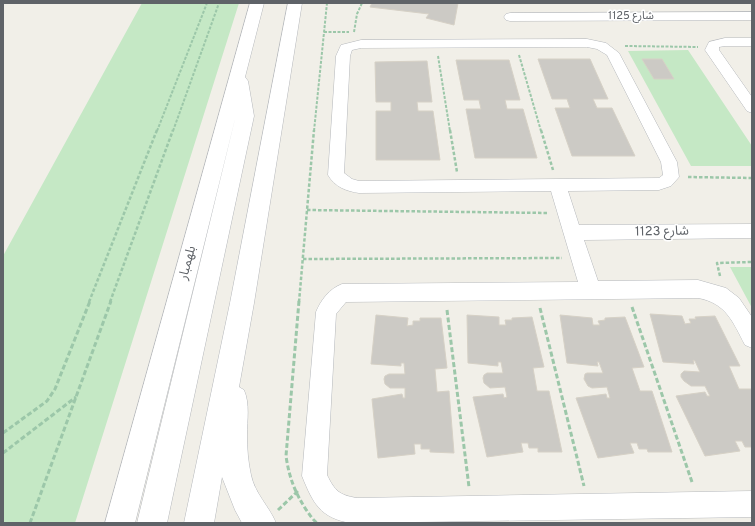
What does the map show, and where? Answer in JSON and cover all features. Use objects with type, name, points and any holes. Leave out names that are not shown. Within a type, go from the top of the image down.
[{"type":"street","name":"بلهمبار","points":[[120,523],[257,3]]},
{"type":"street","points":[[199,523],[242,303],[295,3]]},
{"type":"street","points":[[744,3],[752,12]]},
{"type":"street","name":"شارع 1125","points":[[516,44],[511,11],[752,16]]},
{"type":"street","points":[[752,42],[721,42],[712,47],[714,53],[752,108]]},
{"type":"street","points":[[587,43],[601,46],[612,53],[669,162],[672,171],[671,177],[665,182],[659,184],[359,187],[345,184],[339,180],[336,175],[344,52],[352,46],[361,44],[516,44],[587,43]]},
{"type":"street","points":[[152,523],[245,116],[239,72]]},
{"type":"street","points":[[558,185],[591,290]]},
{"type":"street","name":"شارع 1123","points":[[573,233],[752,231]]},
{"type":"street","points":[[752,338],[739,313],[724,295],[712,290],[342,292],[334,300],[326,312],[314,476],[326,500],[340,509],[357,511],[752,504]]},
{"type":"street","points":[[242,303],[233,436],[236,472],[244,500],[261,523]]},
{"type":"path","points":[[3,433],[47,401],[55,389],[207,3]]},
{"type":"path","points":[[30,523],[219,3]]},
{"type":"path","points":[[318,523],[314,521],[295,493],[289,479],[286,456],[307,210],[327,3]]},
{"type":"path","points":[[354,32],[357,14],[362,3]]},
{"type":"path","points":[[436,44],[460,186]]},
{"type":"path","points":[[516,44],[558,185]]},
{"type":"path","points":[[601,46],[712,47]]},
{"type":"path","points":[[671,177],[752,178]]},
{"type":"path","points":[[307,210],[566,213]]},
{"type":"path","points":[[303,259],[580,258]]},
{"type":"path","points":[[717,263],[752,262]]},
{"type":"path","points":[[536,290],[590,507]]},
{"type":"path","points":[[626,290],[700,505]]},
{"type":"path","points":[[445,291],[471,509]]},
{"type":"path","points":[[3,453],[76,397]]},
{"type":"green space","points":[[142,3],[239,3],[75,523],[3,523],[3,256]]},
{"type":"green space","points":[[688,50],[752,146],[752,166],[691,166],[628,51]]},
{"type":"green space","points":[[730,267],[752,267],[752,308]]},
{"type":"building","points":[[372,3],[458,3],[454,25],[426,18],[429,14],[370,7]]},
{"type":"building","points":[[538,59],[590,59],[608,99],[593,99],[597,108],[612,108],[635,156],[572,156],[555,108],[570,108],[567,99],[552,99]]},
{"type":"building","points":[[642,59],[662,59],[674,79],[654,79]]},
{"type":"building","points":[[456,60],[509,60],[520,100],[505,100],[507,109],[523,109],[537,158],[475,158],[466,109],[481,109],[479,100],[464,100]]},
{"type":"building","points":[[427,61],[432,102],[417,102],[418,111],[433,111],[440,160],[376,160],[376,111],[391,111],[391,102],[376,102],[375,62]]},
{"type":"building","points":[[650,314],[682,316],[685,324],[691,323],[689,319],[696,319],[695,317],[715,316],[740,366],[729,366],[739,389],[751,389],[752,392],[752,447],[745,447],[742,441],[735,441],[740,451],[705,456],[676,396],[705,392],[707,396],[710,396],[705,386],[691,386],[681,377],[681,374],[684,371],[700,372],[695,361],[693,360],[694,364],[663,362]]},
{"type":"building","points":[[376,315],[408,318],[407,326],[413,325],[413,321],[420,321],[420,318],[441,318],[447,368],[435,369],[437,392],[449,391],[454,453],[430,452],[430,449],[421,449],[421,444],[414,444],[415,454],[378,458],[372,399],[402,394],[403,398],[405,398],[405,388],[390,388],[385,384],[384,379],[385,376],[389,374],[405,374],[404,363],[401,363],[401,366],[371,364]]},
{"type":"building","points":[[467,315],[499,317],[499,325],[506,325],[505,320],[512,320],[512,318],[532,317],[544,367],[533,368],[537,391],[549,391],[562,452],[538,452],[538,448],[529,448],[528,443],[521,443],[523,452],[487,457],[473,397],[503,394],[504,398],[507,397],[505,387],[490,388],[484,383],[483,378],[487,373],[503,373],[501,362],[498,362],[498,366],[468,363]]},
{"type":"building","points":[[560,315],[592,318],[593,325],[600,325],[598,321],[605,320],[605,318],[625,317],[644,367],[632,368],[640,391],[652,391],[672,452],[648,452],[647,449],[639,449],[637,443],[630,443],[634,453],[598,458],[576,398],[606,394],[607,398],[610,398],[607,387],[592,388],[588,386],[584,379],[585,374],[587,373],[603,373],[599,362],[597,362],[598,366],[567,363]]}]
